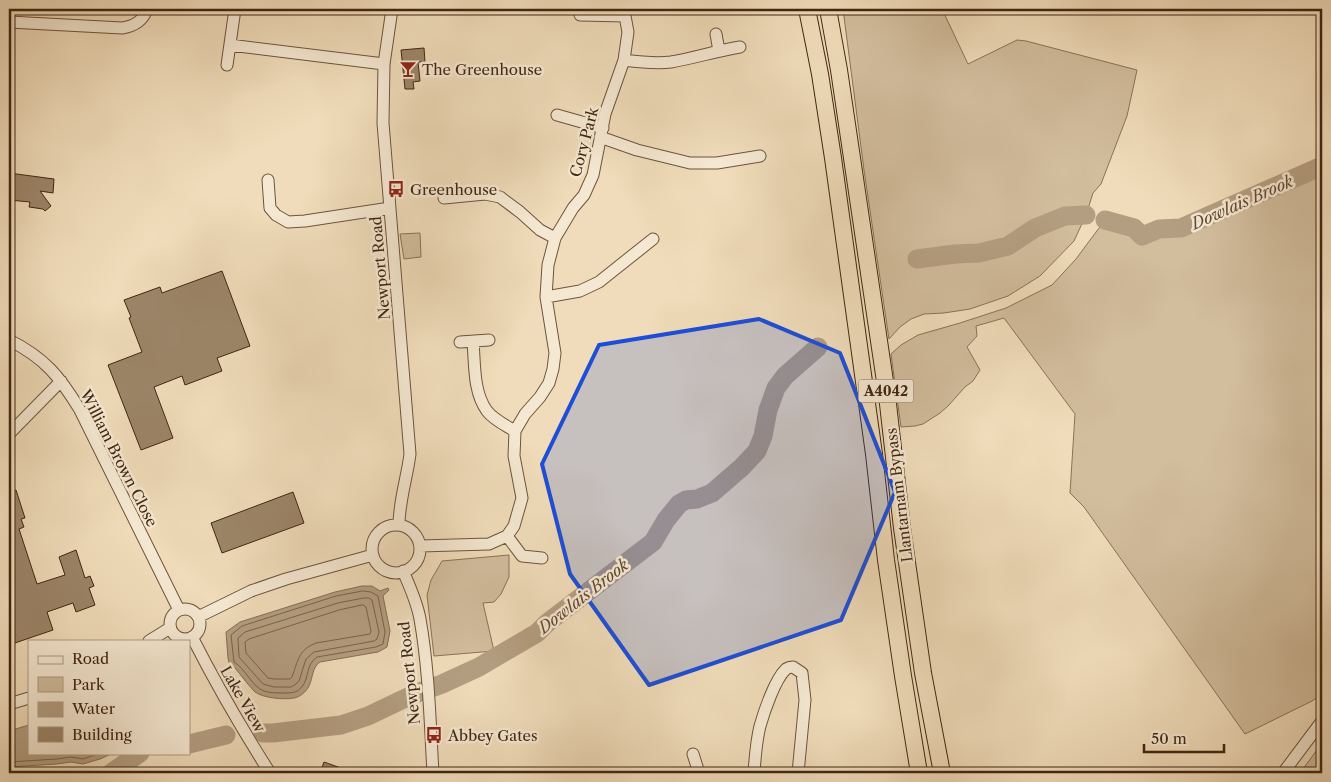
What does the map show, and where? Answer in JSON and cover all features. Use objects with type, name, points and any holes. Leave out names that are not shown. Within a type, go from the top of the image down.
[{"type":"highway","name":"Llantarnam Bypass","points":[[807,9],[820,74],[833,158],[888,570],[919,773]]},
{"type":"highway","name":"Llantarnam Bypass","points":[[828,9],[839,70],[887,395],[902,528],[921,664],[942,773]]},
{"type":"street","points":[[9,22],[122,28],[136,24],[145,16],[147,9]]},
{"type":"street","points":[[227,65],[235,9]]},
{"type":"street","name":"Newport Road","points":[[392,9],[384,64],[383,123],[410,454],[399,513],[399,525]]},
{"type":"street","name":"Cory Park","points":[[515,431],[525,414],[549,383],[553,369],[554,353],[546,297],[548,265],[555,238],[584,195],[593,175],[605,114],[624,60],[628,32],[625,12],[580,15]]},
{"type":"street","points":[[716,34],[719,51]]},
{"type":"street","points":[[230,45],[384,64]]},
{"type":"street","points":[[624,60],[649,63],[669,62],[740,47]]},
{"type":"street","points":[[557,115],[602,132],[638,150],[690,163],[717,163],[760,156]]},
{"type":"street","points":[[268,180],[270,208],[276,215],[288,222],[390,208]]},
{"type":"street","points":[[444,198],[485,194],[500,197],[540,230],[555,238]]},
{"type":"street","points":[[546,297],[572,293],[588,287],[608,275],[653,239]]},
{"type":"street","name":"William Brown Close","points":[[9,340],[26,348],[40,359],[61,381],[80,410],[179,610]]},
{"type":"street","points":[[460,342],[489,340]]},
{"type":"street","points":[[420,546],[489,544],[507,536],[514,526],[522,498],[514,456],[515,431],[499,422],[486,410],[479,394],[473,342]]},
{"type":"street","points":[[9,434],[61,381]]},
{"type":"street","points":[[399,525],[413,532],[418,539],[420,553],[414,564],[404,571],[388,571],[376,562],[372,547],[378,533],[384,528],[399,525]]},
{"type":"street","points":[[507,536],[522,556],[542,558]]},
{"type":"street","points":[[198,617],[251,591],[286,579],[373,555]]},
{"type":"street","name":"Newport Road","points":[[404,571],[420,618],[427,676],[433,773]]},
{"type":"street","points":[[179,610],[190,610],[198,617],[200,622],[197,634],[187,639],[176,637],[170,628],[171,617],[179,610]]},
{"type":"street","points":[[151,640],[170,628]]},
{"type":"street","name":"Lake View","points":[[192,637],[246,735],[270,773]]},
{"type":"street","points":[[754,773],[760,727],[770,696],[782,675],[788,668],[793,667],[802,672],[805,700],[798,773]]},
{"type":"street","points":[[9,704],[28,698]]},
{"type":"street","points":[[1283,773],[1322,721]]},
{"type":"street","points":[[692,754],[699,773]]},
{"type":"highlighted area","points":[[759,319],[840,353],[895,492],[841,620],[649,685],[570,574],[542,464],[599,345]]},
{"type":"green space","points":[[843,9],[942,9],[968,64],[1017,40],[1137,70],[1127,116],[1101,184],[1093,193],[1086,215],[1074,241],[1040,276],[1008,296],[970,309],[924,314],[911,319],[889,339],[864,170]]},
{"type":"green space","points":[[1322,166],[1322,694],[1312,701],[1245,734],[1084,507],[1070,493],[1075,414],[1004,318],[976,326],[977,336],[967,347],[980,370],[973,381],[948,406],[923,424],[901,427],[891,354],[901,345],[918,335],[1006,308],[1052,285],[1076,259],[1105,220],[1134,228],[1142,236],[1159,229],[1181,228]]},
{"type":"green space","points":[[420,233],[421,257],[404,259],[400,234]]},
{"type":"green space","points":[[509,555],[509,577],[501,594],[494,602],[483,603],[494,651],[434,656],[427,595],[431,580],[442,561]]},
{"type":"green space","points":[[1322,743],[1322,773],[1300,773]]},
{"type":"water","points":[[362,586],[372,586],[380,591],[388,588],[389,590],[383,596],[390,631],[387,647],[378,652],[320,662],[315,667],[310,683],[303,694],[290,699],[263,696],[255,692],[235,668],[230,667],[226,632],[240,622],[335,592]]},
{"type":"water","points":[[28,725],[28,754],[111,754],[83,764],[71,762],[9,767],[9,731]]},
{"type":"building","points":[[424,48],[425,62],[418,62],[420,81],[413,82],[414,89],[405,89],[401,50]]},
{"type":"building","points":[[9,173],[54,179],[53,193],[40,191],[51,206],[45,211],[29,207],[30,202],[9,200]]},
{"type":"building","points":[[222,271],[250,346],[217,358],[222,371],[185,385],[182,376],[154,387],[173,438],[141,450],[108,365],[142,352],[124,300],[160,287],[162,293]]},
{"type":"building","points":[[16,490],[25,518],[21,519],[24,527],[19,529],[37,584],[65,575],[59,557],[76,550],[85,578],[90,576],[94,586],[89,588],[95,605],[76,612],[73,603],[47,612],[53,630],[9,645],[9,493]]},
{"type":"building","points":[[293,492],[304,523],[222,553],[211,523]]},
{"type":"building","points":[[324,762],[352,772],[352,773],[320,773]]},
{"type":"waterway","name":"Dowlais Brook","points":[[1105,220],[1134,228],[1142,236],[1159,229],[1181,228],[1322,166]]},
{"type":"waterway","name":"Dowlais Brook","points":[[917,259],[979,253],[1008,246],[1035,228],[1065,216],[1086,215]]},
{"type":"waterway","name":"Dowlais Brook","points":[[263,733],[341,725],[368,716],[479,667],[537,633],[547,623],[653,542],[666,520],[679,504],[686,500],[697,499],[712,493],[742,467],[757,451],[776,388],[785,376],[818,347]]},
{"type":"waterway","name":"Dowlais Brook","points":[[190,744],[226,735]]},
{"type":"waterway","name":"Dowlais Brook","points":[[111,773],[139,754]]},
{"type":"place","name":"The Greenhouse","points":[[408,69]]},
{"type":"place","name":"Greenhouse","points":[[396,189]]},
{"type":"place","name":"Abbey Gates","points":[[434,735]]}]
